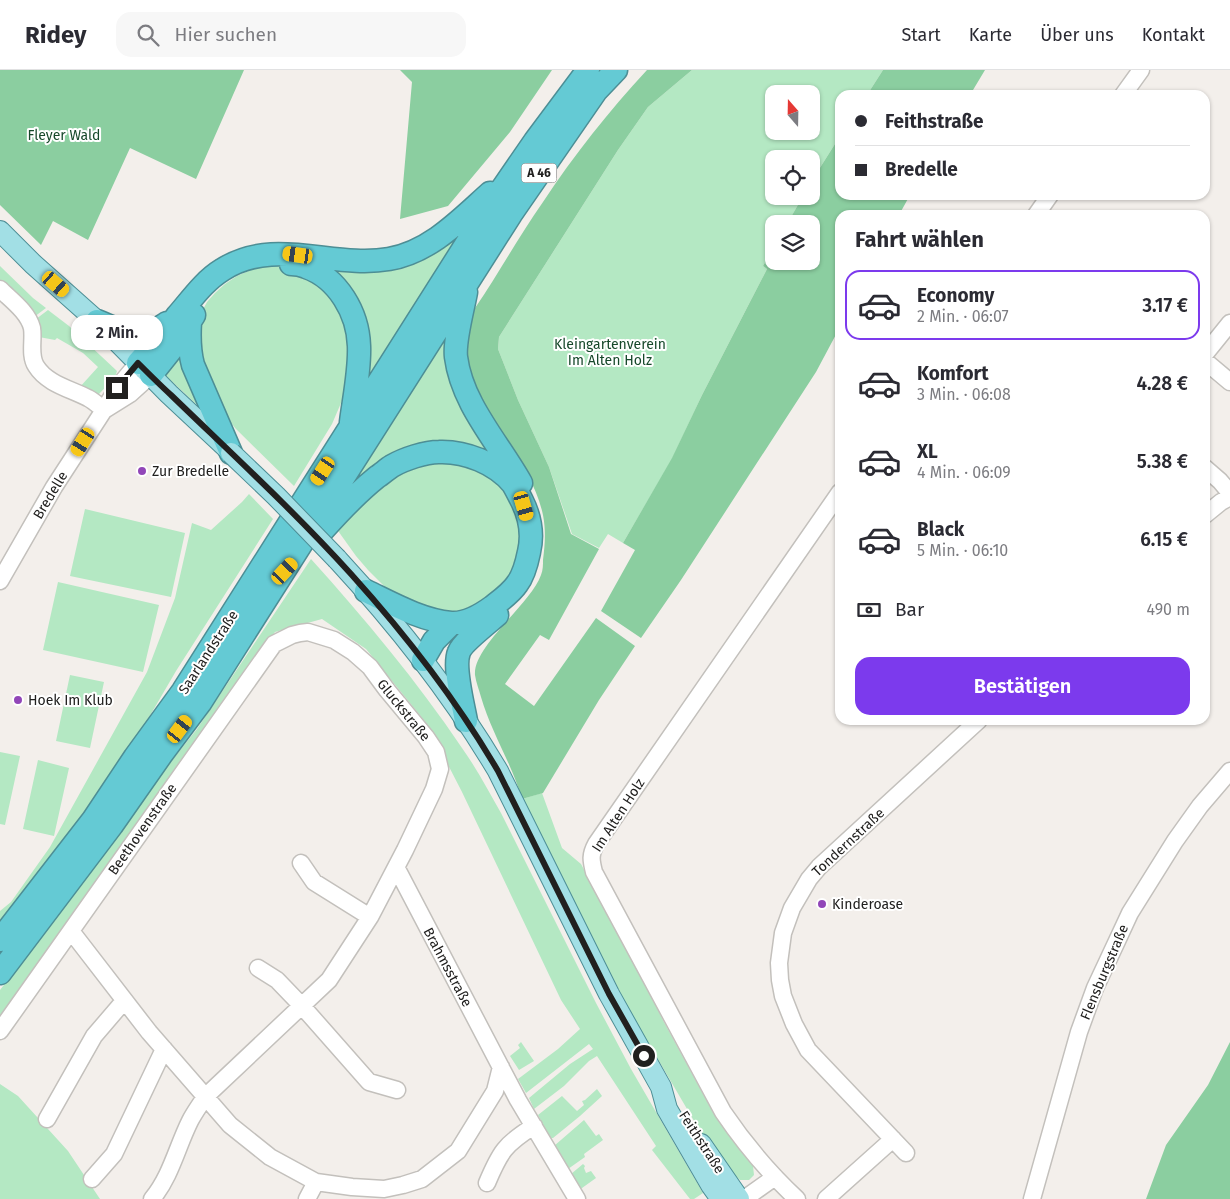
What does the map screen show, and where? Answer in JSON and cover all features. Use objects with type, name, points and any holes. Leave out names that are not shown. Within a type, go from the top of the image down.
[{"type":"highway","name":"A 46","points":[[513,173],[588,70]]},
{"type":"highway","name":"A 46","points":[[468,280],[552,154],[596,92],[616,70]]},
{"type":"highway","points":[[145,369],[175,345],[185,318],[201,288],[222,269],[243,259],[270,253],[285,253],[358,262],[390,259],[406,255],[436,239],[513,173]]},
{"type":"highway","name":"Saarlandstraße","points":[[0,940],[94,820],[135,757],[183,691],[513,173]]},
{"type":"highway","points":[[97,321],[128,333],[140,335],[151,333],[185,318],[220,282],[237,272],[269,262],[281,262],[306,267],[330,281],[347,303],[356,326],[358,362],[350,428]]},
{"type":"highway","points":[[285,571],[468,280]]},
{"type":"highway","points":[[423,660],[443,657],[459,650],[496,616],[523,586],[533,562],[537,530],[526,491],[464,390],[456,356],[468,280]]},
{"type":"highway","points":[[185,318],[193,365],[231,452]]},
{"type":"highway","points":[[285,571],[368,485],[392,466],[416,456],[438,452],[460,454],[479,460],[500,472],[513,485],[524,506],[530,526],[531,544],[527,562],[518,583],[504,597],[484,612],[470,620],[452,623],[409,611],[366,591]]},
{"type":"highway","name":"Saarlandstraße","points":[[0,973],[112,826],[161,754],[200,704],[285,571]]},
{"type":"highway","points":[[423,660],[434,641],[452,623]]},
{"type":"highway","points":[[459,650],[457,666],[466,721]]},
{"type":"main road","name":"Feithstraße","points":[[0,232],[97,321],[169,394],[276,496],[366,591],[423,660],[483,745],[498,771],[609,994],[661,1088],[667,1109],[720,1199]]},
{"type":"main road","name":"Feithstraße","points":[[661,1088],[677,1103],[692,1131],[739,1199]]},
{"type":"street","points":[[1127,90],[1141,70]]},
{"type":"street","points":[[0,289],[30,322],[33,337],[33,359],[43,375],[90,399],[104,410]]},
{"type":"street","points":[[1210,348],[1230,323]]},
{"type":"street","points":[[1210,365],[1230,382]]},
{"type":"street","name":"Bredelle","points":[[0,581],[54,487],[104,410],[130,394],[145,369]]},
{"type":"street","points":[[1210,472],[1220,480],[1230,494]]},
{"type":"street","points":[[1210,511],[1230,497]]},
{"type":"street","name":"Im Alten Holz","points":[[797,1199],[775,1177],[723,1112],[594,872],[592,852],[835,499]]},
{"type":"street","name":"Gluckstraße","points":[[205,1097],[329,980],[370,917],[434,789],[440,769],[436,752],[426,736],[370,667],[354,652],[334,640],[308,632],[292,635]]},
{"type":"street","name":"Beethovenstraße","points":[[0,1031],[259,664],[274,644],[292,635]]},
{"type":"street","name":"Tondernstraße","points":[[906,1154],[808,1050],[794,1024],[783,996],[779,963],[783,933],[792,908],[809,879],[819,867],[975,725]]},
{"type":"street","name":"Flensburgstraße","points":[[1032,1199],[1079,1032],[1095,988],[1116,941],[1130,913],[1175,840],[1200,806],[1230,771]]},
{"type":"street","points":[[301,864],[314,882],[370,917]]},
{"type":"street","name":"Brahmsstraße","points":[[396,867],[518,1100],[577,1199]]},
{"type":"street","points":[[71,931],[164,1050],[230,1125],[270,1157],[316,1182],[384,1189],[422,1179],[458,1151],[495,1091],[501,1067]]},
{"type":"street","points":[[258,968],[277,980],[369,1082],[397,1090]]},
{"type":"street","points":[[47,1119],[94,1036],[124,1001]]},
{"type":"street","points":[[92,1179],[114,1154],[164,1050]]},
{"type":"street","points":[[152,1199],[159,1190],[190,1121],[205,1097]]},
{"type":"street","points":[[487,1183],[497,1159],[506,1146],[513,1143],[519,1135],[534,1126]]},
{"type":"street","points":[[826,1199],[893,1139]]},
{"type":"street","points":[[744,1199],[775,1177]]},
{"type":"street","points":[[307,1199],[316,1182]]},
{"type":"green space","name":"Fleyer Wald","points":[[0,70],[244,70],[196,179],[130,148],[88,240],[53,221],[41,245],[0,205]]},
{"type":"green space","points":[[400,70],[552,70],[510,132],[448,206],[400,219],[412,82]]},
{"type":"green space","points":[[647,70],[692,70],[648,107],[618,150],[499,337],[498,349],[518,400],[549,467],[571,534],[599,549],[549,640],[540,635],[505,684],[534,706],[596,618],[635,646],[599,700],[543,793],[522,799],[513,773],[485,710],[475,675],[477,664],[483,651],[526,599],[541,575],[545,543],[544,521],[536,491],[479,397],[467,359],[467,334],[475,308],[567,167],[619,101]]},
{"type":"green space","name":"Kleingartenverein Im Alten Holz","points":[[692,70],[883,70],[870,90],[835,90],[835,144],[820,168],[820,150],[765,150],[765,205],[798,205],[792,215],[765,215],[765,263],[763,266],[766,270],[702,395],[672,459],[623,543],[608,534],[599,548],[572,534],[549,467],[518,400],[498,349],[499,337],[618,150],[648,107]]},
{"type":"green space","points":[[883,70],[985,70],[973,90],[870,90]]},
{"type":"green space","points":[[835,144],[835,200],[907,200],[902,210],[835,210],[835,336],[816,372],[681,580],[641,638],[601,611],[635,550],[623,543],[672,458],[766,270],[820,270],[820,215],[792,215],[798,205],[820,205],[820,168]]},
{"type":"green space","points":[[472,219],[360,397],[366,365],[321,265],[354,269]]},
{"type":"green space","points":[[0,266],[46,308],[34,317],[0,282]]},
{"type":"green space","points":[[267,266],[282,266],[324,283],[349,323],[347,389],[332,424],[294,486],[236,429],[218,407],[198,367],[201,313],[207,302],[225,284],[237,276],[253,269]]},
{"type":"green space","points":[[48,310],[69,326],[117,371],[115,377],[99,394],[79,388],[98,367],[83,353],[57,338],[55,340],[39,337],[36,319]]},
{"type":"green space","points":[[455,315],[496,457],[458,444],[336,503]]},
{"type":"green space","points":[[182,346],[212,419],[164,374]]},
{"type":"green space","points":[[425,461],[472,462],[516,497],[524,559],[481,609],[440,616],[390,592],[356,556],[336,528],[382,483]]},
{"type":"green space","points":[[249,494],[273,519],[176,671],[120,767],[0,932],[0,911],[11,902],[50,847],[147,672],[175,598],[192,523],[211,530]]},
{"type":"green space","points":[[85,509],[185,533],[171,597],[70,576]]},
{"type":"green space","points":[[311,559],[351,604],[409,675],[445,723],[478,772],[501,813],[631,1069],[703,1193],[694,1199],[690,1199],[652,1150],[656,1146],[597,1056],[589,1061],[564,1086],[534,1109],[529,1098],[570,1064],[593,1049],[589,1044],[526,1093],[518,1079],[558,1049],[580,1029],[561,1000],[462,792],[427,724],[366,649],[322,619],[275,632],[0,1019],[0,990],[197,729]]},
{"type":"green space","points":[[58,582],[159,605],[143,672],[43,650]]},
{"type":"green space","points":[[70,675],[104,682],[90,748],[56,741]]},
{"type":"green space","points":[[0,752],[20,756],[5,825],[0,824]]},
{"type":"green space","points":[[38,760],[69,768],[54,836],[23,829]]},
{"type":"green space","points":[[542,793],[562,848],[581,864],[715,1116],[753,1166],[754,1175],[749,1180],[740,1180],[711,1150],[628,1008],[522,799]]},
{"type":"green space","points":[[521,1042],[534,1061],[519,1070],[510,1056],[520,1048],[518,1045]]},
{"type":"green space","points":[[1230,1042],[1230,1199],[1146,1199],[1166,1145],[1208,1085]]},
{"type":"green space","points":[[0,1084],[18,1096],[68,1151],[100,1199],[0,1199]]},
{"type":"green space","points":[[597,1089],[602,1096],[553,1138],[550,1138],[538,1115],[562,1096],[577,1111],[584,1105],[582,1101]]},
{"type":"green space","points":[[584,1120],[596,1136],[599,1134],[603,1140],[584,1154],[585,1157],[568,1169],[554,1146]]},
{"type":"green space","points":[[583,1164],[586,1173],[591,1171],[596,1178],[580,1189],[571,1174]]},
{"type":"place","name":"Zur Bredelle","points":[[142,471]]},
{"type":"place","name":"Hoek Im Klub","points":[[18,700]]},
{"type":"place","name":"Kinderoase","points":[[822,904]]},
{"type":"route","points":[[117,388],[138,363],[276,496],[337,559],[423,660],[483,745],[498,771],[609,994],[644,1056]]}]
